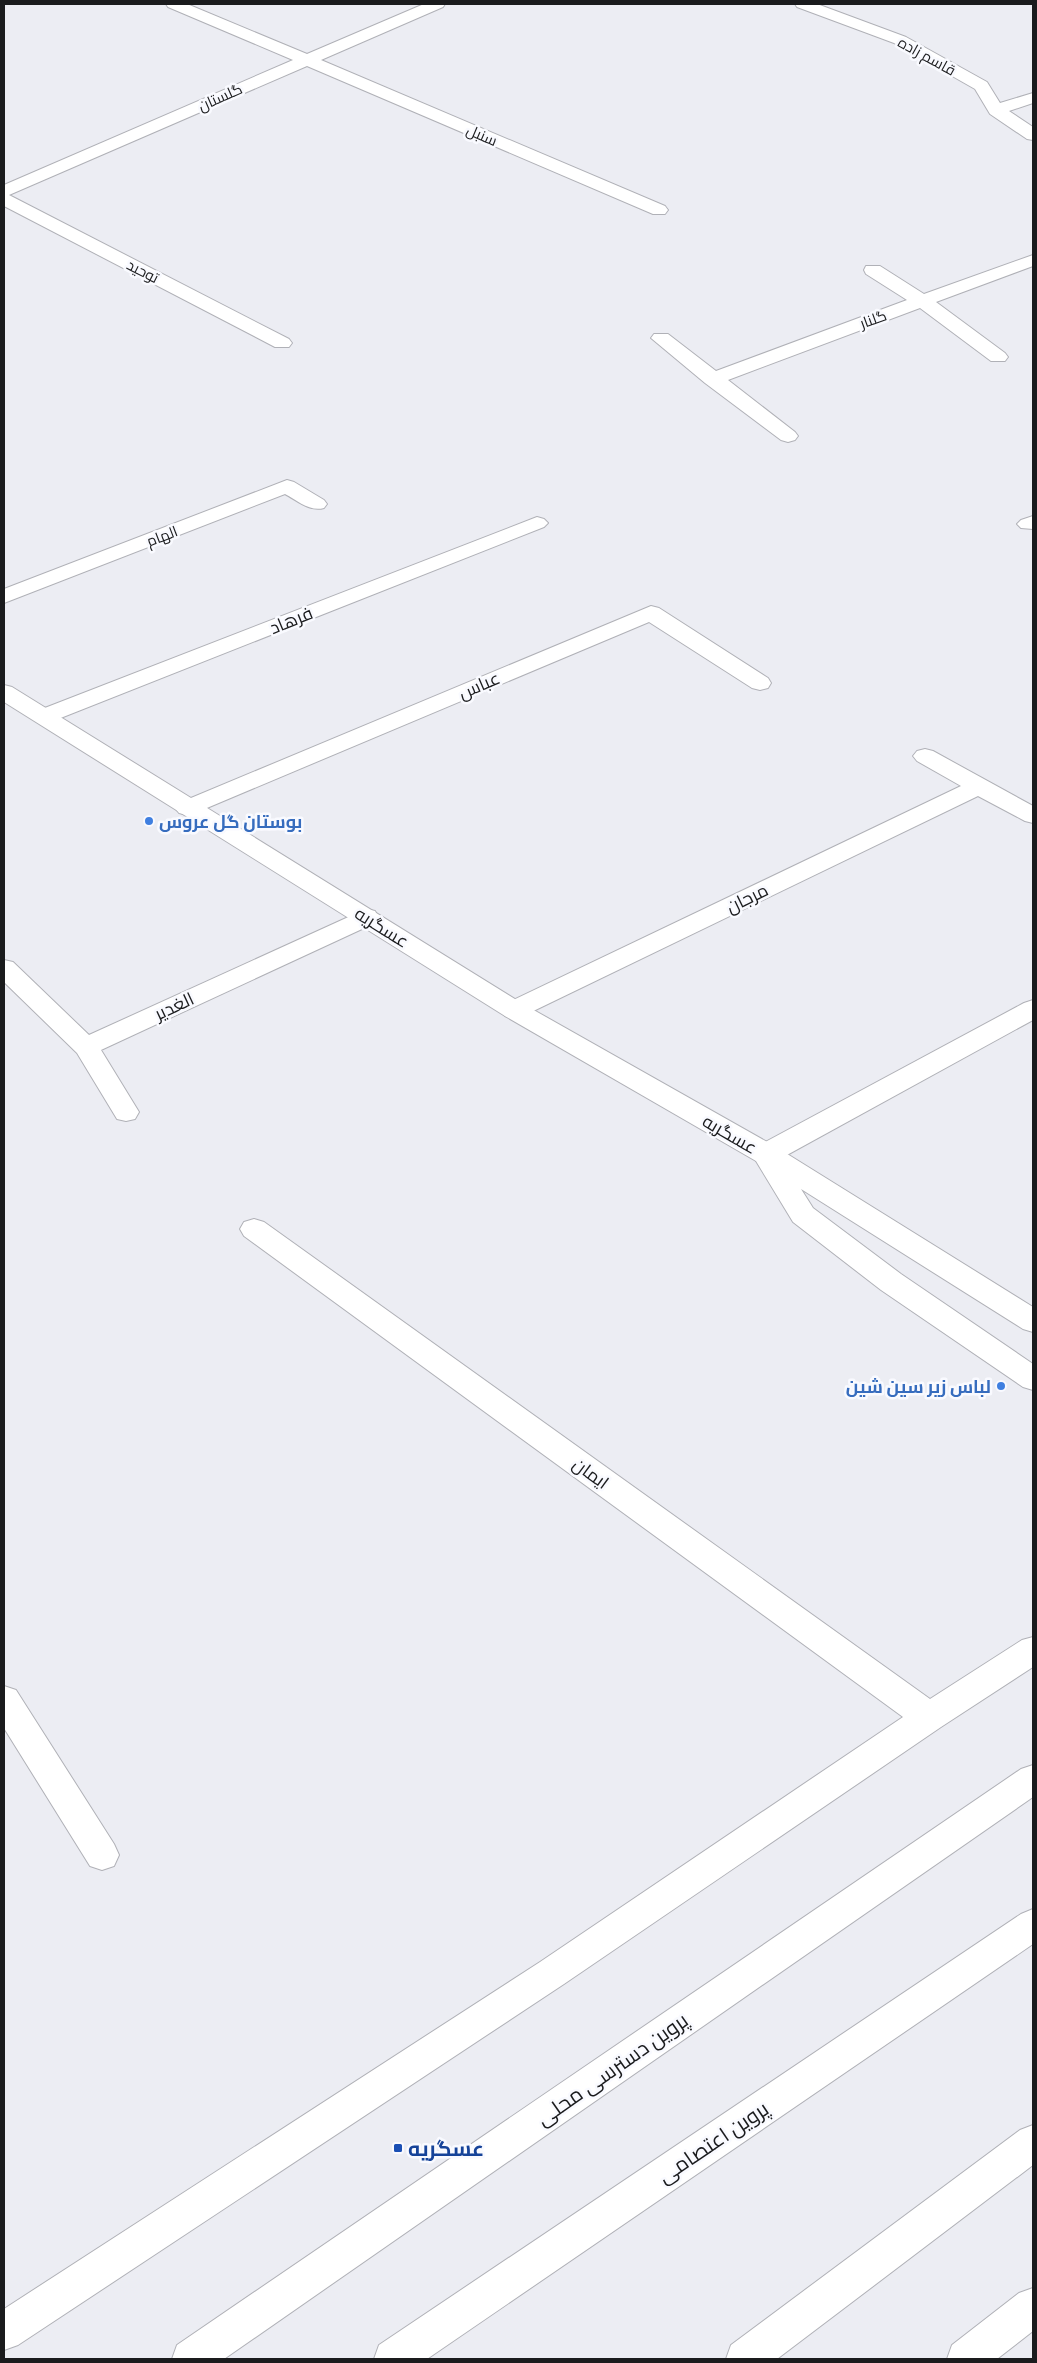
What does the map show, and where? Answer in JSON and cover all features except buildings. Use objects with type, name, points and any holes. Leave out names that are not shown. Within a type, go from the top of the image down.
[{"type":"street","name":"سنبل","points":[[174,4],[659,210]]},
{"type":"street","name":"گلستان","points":[[4,191],[437,4]]},
{"type":"street","name":"قاسم زاده","points":[[803,4],[900,40],[981,86],[996,110],[1033,135]]},
{"type":"street","points":[[996,110],[1033,98]]},
{"type":"street","name":"توحید","points":[[4,199],[282,343]]},
{"type":"street","name":"گلنار","points":[[712,379],[922,301],[1031,263]]},
{"type":"street","points":[[873,270],[922,301],[998,357]]},
{"type":"street","points":[[661,338],[788,436]]},
{"type":"street","name":"الهام","points":[[4,597],[288,486],[317,504]]},
{"type":"street","name":"فرهاد","points":[[45,716],[537,522]]},
{"type":"street","name":"عباس","points":[[187,808],[651,613],[760,683]]},
{"type":"street","name":"عسگریه","points":[[4,692],[45,716],[187,808],[514,1010],[766,1154],[1033,1321]]},
{"type":"street","points":[[925,756],[1033,816]]},
{"type":"street","name":"مرجان","points":[[514,1010],[979,786]]},
{"type":"street","name":"الغدیر","points":[[86,1047],[366,917]]},
{"type":"street","points":[[4,968],[86,1047],[126,1112]]},
{"type":"street","points":[[766,1154],[1033,1009]]},
{"type":"street","name":"عسگریه","points":[[766,1154],[803,1215],[891,1282],[1033,1378]]},
{"type":"street","name":"ایمان","points":[[254,1229],[928,1717]]},
{"type":"street","points":[[4,2331],[544,1978],[928,1717],[1033,1650]]},
{"type":"street","points":[[4,1700],[102,1856]]},
{"type":"street","name":"پروین دسترسی محلی","points":[[191,2359],[1033,1779]]},
{"type":"street","name":"پروین اعتصامی","points":[[394,2359],[1033,1925]]},
{"type":"street","points":[[745,2359],[1033,2143]]},
{"type":"street","points":[[966,2359],[1033,2306]]},
{"type":"place","name":"بوستان گل عروس","points":[[149,821]]},
{"type":"place","name":"لباس زیر سین شین","points":[[1001,1386]]},
{"type":"place","name":"عسگریه","points":[[398,2148]]}]
